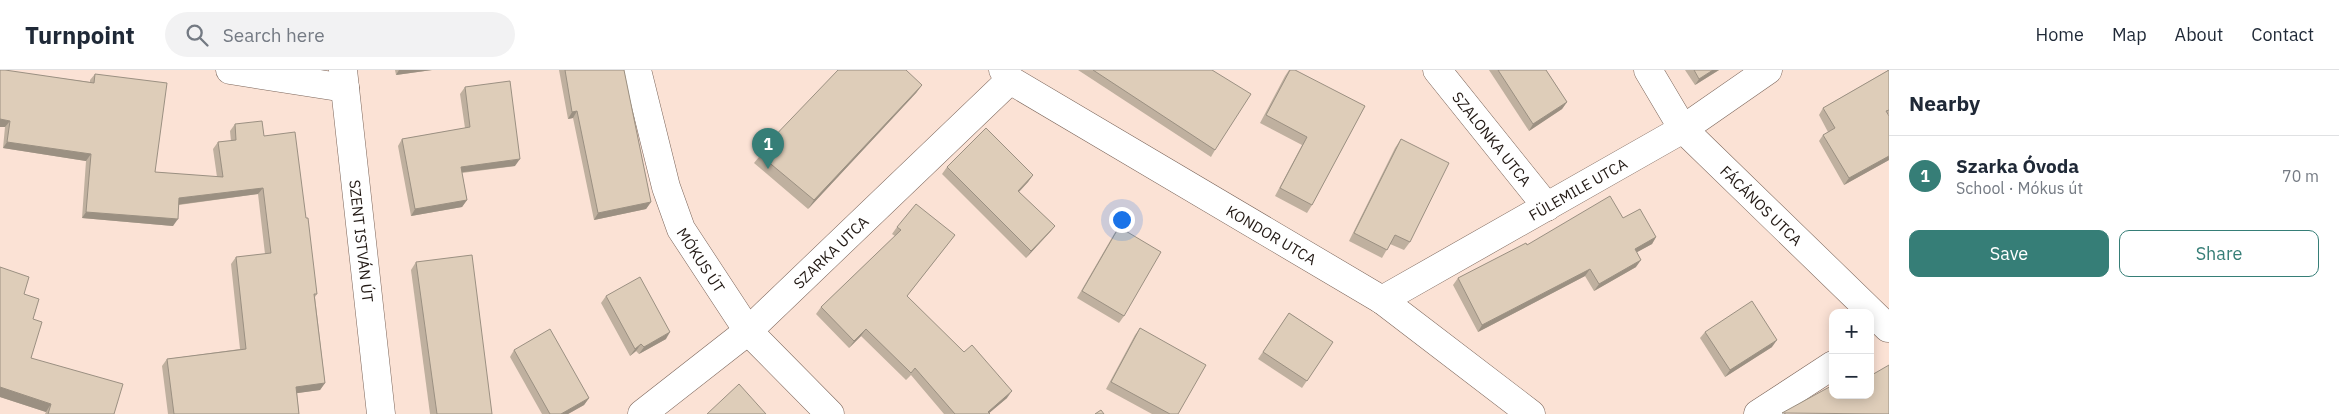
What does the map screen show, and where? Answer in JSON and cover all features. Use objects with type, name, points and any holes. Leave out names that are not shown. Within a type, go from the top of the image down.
[{"type":"street","points":[[230,70],[344,79]]},
{"type":"street","name":"MÓKUS ÚT","points":[[637,70],[666,187],[681,229],[748,331],[830,414]]},
{"type":"street","name":"SZALONKA UTCA","points":[[1437,70],[1547,207]]},
{"type":"street","name":"FÁCÁNOS UTCA","points":[[1648,70],[1683,129],[1882,332]]},
{"type":"street","name":"FÜLEMILE UTCA","points":[[1382,300],[1683,129],[1768,70]]},
{"type":"street","name":"SZARKA UTCA","points":[[642,414],[748,331],[1006,75]]},
{"type":"street","name":"KONDOR UTCA","points":[[1006,75],[1382,300],[1531,414]]},
{"type":"street","name":"SZENT ISTVÁN ÚT","points":[[344,79],[380,414]]},
{"type":"street","points":[[1758,414],[1829,367]]},
{"type":"building","points":[[0,70],[94,83],[95,74],[167,83],[155,172],[223,177],[218,142],[236,140],[235,124],[262,121],[264,136],[295,132],[306,218],[308,218],[317,294],[314,294],[325,383],[296,387],[299,414],[174,414],[167,359],[246,349],[236,257],[271,253],[263,188],[179,198],[178,219],[86,212],[91,154],[7,142],[10,121],[0,119]]},
{"type":"building","points":[[565,70],[624,70],[651,202],[598,213],[577,111],[572,112]]},
{"type":"building","points":[[838,70],[906,70],[922,85],[814,200],[760,155],[768,143]]},
{"type":"building","points":[[1093,70],[1212,70],[1251,94],[1215,150]]},
{"type":"building","points":[[1290,70],[1295,70],[1365,106],[1312,205],[1280,188],[1307,137],[1266,115]]},
{"type":"building","points":[[1498,70],[1546,70],[1567,102],[1533,124]]},
{"type":"building","points":[[1694,70],[1713,70],[1699,79]]},
{"type":"building","points":[[1889,70],[1889,110],[1886,111],[1889,116],[1889,156],[1849,178],[1823,135],[1835,128],[1823,108]]},
{"type":"building","points":[[510,81],[520,159],[461,167],[467,200],[415,209],[402,139],[470,127],[465,87]]},
{"type":"building","points":[[986,128],[1033,175],[1018,191],[1055,226],[1031,251],[947,167]]},
{"type":"building","points":[[1401,139],[1449,163],[1410,242],[1395,235],[1387,250],[1354,233]]},
{"type":"building","points":[[1610,196],[1623,218],[1640,209],[1656,237],[1635,249],[1641,260],[1599,284],[1590,269],[1482,325],[1458,278],[1526,243],[1527,245]]},
{"type":"building","points":[[916,204],[955,235],[907,296],[964,352],[972,345],[1012,391],[988,412],[990,414],[955,414],[915,368],[911,373],[866,329],[854,341],[821,307],[901,230],[897,227]]},
{"type":"building","points":[[1119,227],[1161,252],[1124,316],[1082,291]]},
{"type":"building","points":[[472,255],[492,414],[437,414],[416,262]]},
{"type":"building","points":[[0,267],[29,277],[24,294],[39,299],[33,319],[42,322],[31,358],[123,384],[114,414],[48,414],[51,404],[0,387]]},
{"type":"building","points":[[640,277],[670,332],[644,347],[641,344],[635,349],[606,296]]},
{"type":"building","points":[[1752,301],[1777,340],[1730,370],[1705,332]]},
{"type":"building","points":[[1289,313],[1333,342],[1307,381],[1263,352]]},
{"type":"building","points":[[1140,328],[1206,365],[1178,414],[1170,414],[1111,382]]},
{"type":"building","points":[[550,329],[589,398],[561,414],[550,414],[514,350]]},
{"type":"building","points":[[1889,365],[1889,414],[1782,413],[1829,387],[1829,399],[1874,399],[1874,374]]},
{"type":"building","points":[[739,384],[766,414],[707,414]]},
{"type":"building","points":[[1101,410],[1104,414],[1095,414]]},
{"type":"place","name":"Szarka Óvoda","points":[[768,169]]}]
